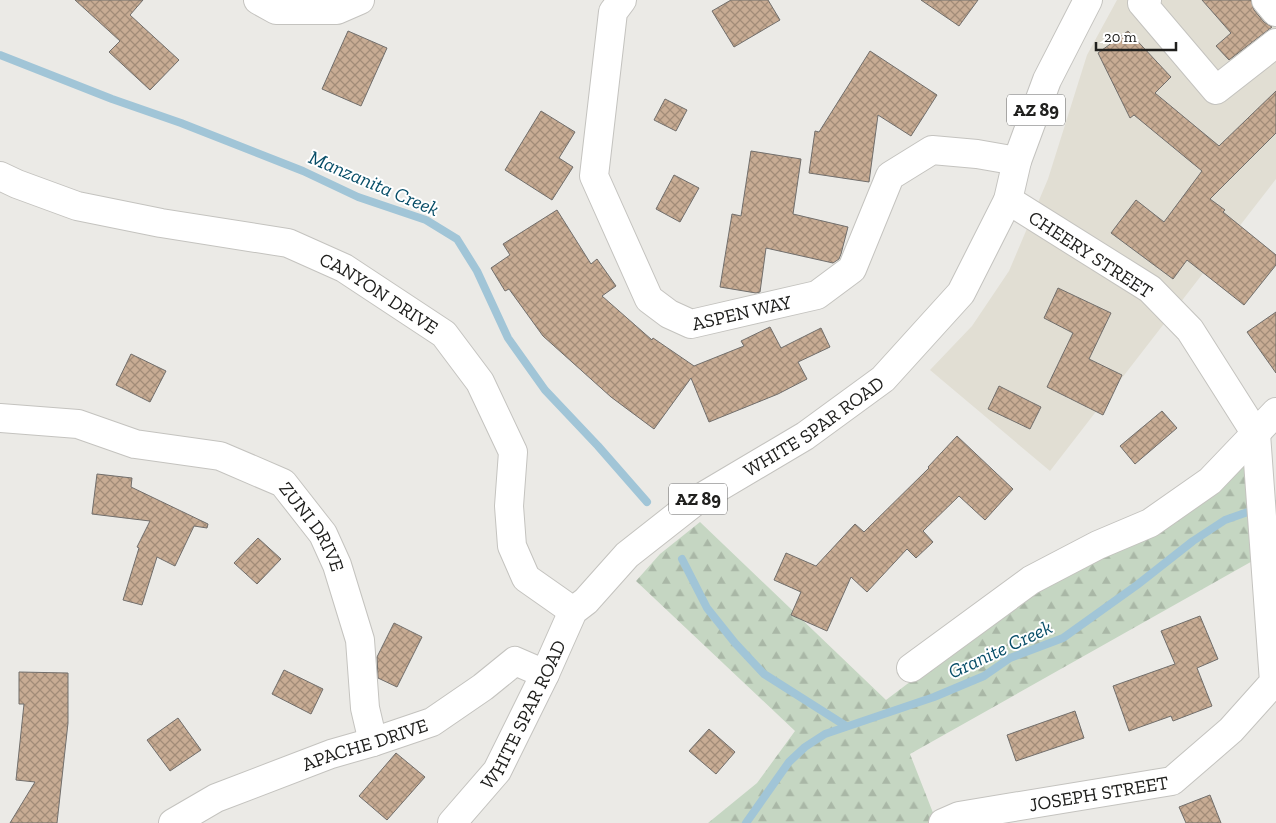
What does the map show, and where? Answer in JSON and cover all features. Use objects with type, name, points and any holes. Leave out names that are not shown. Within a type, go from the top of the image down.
[{"type":"street","points":[[258,0],[276,10],[337,10],[360,0]]},
{"type":"street","name":"WHITE SPAR ROAD","points":[[452,823],[497,771],[545,674],[572,611],[586,600],[627,555],[697,500],[805,436],[883,378],[961,293],[1008,200],[1017,161],[1047,80],[1088,0]]},
{"type":"street","points":[[1266,0],[1276,12]]},
{"type":"street","points":[[1142,1],[1216,90],[1276,42]]},
{"type":"street","name":"ASPEN WAY","points":[[615,4],[594,176],[649,298],[669,314],[691,324],[817,295],[852,269],[890,176],[932,150],[978,154],[1017,161]]},
{"type":"street","name":"CANYON DRIVE","points":[[0,176],[77,206],[161,223],[288,243],[344,268],[444,334],[480,382],[513,452],[509,506],[512,546],[526,578],[572,611]]},
{"type":"street","name":"CHEERY STREET","points":[[1008,200],[1150,290],[1190,330],[1256,434]]},
{"type":"street","points":[[911,668],[1031,580],[1098,545],[1150,523],[1210,481],[1276,412]]},
{"type":"street","name":"ZUNI DRIVE","points":[[0,418],[78,424],[135,444],[220,456],[283,483],[323,534],[337,566],[360,640],[365,708],[373,742]]},
{"type":"street","name":"JOSEPH STREET","points":[[943,823],[959,816],[1172,781],[1231,730],[1275,682],[1256,434]]},
{"type":"street","name":"APACHE DRIVE","points":[[173,823],[216,798],[331,754],[432,722],[483,687],[515,661],[545,674]]},
{"type":"shaded area","points":[[1117,0],[1276,0],[1276,179],[1050,471],[930,370],[972,326],[1009,271],[1048,179],[1087,55]]},
{"type":"green space","points":[[1246,460],[1256,559],[910,754],[937,823],[708,823],[757,783],[795,731],[636,581],[660,554],[700,522],[886,700],[1038,585]]},
{"type":"building","points":[[75,0],[143,0],[130,15],[179,60],[150,90],[109,52],[120,41]]},
{"type":"building","points":[[731,0],[768,0],[780,20],[734,47],[712,11]]},
{"type":"building","points":[[921,0],[978,0],[959,26]]},
{"type":"building","points":[[1202,0],[1251,0],[1254,10],[1264,22],[1272,27],[1229,60],[1216,46],[1231,33]]},
{"type":"building","points":[[348,31],[387,48],[361,106],[322,89]]},
{"type":"building","points":[[1128,31],[1171,77],[1155,93],[1219,146],[1276,91],[1276,133],[1210,199],[1225,210],[1223,212],[1276,255],[1276,265],[1244,305],[1187,260],[1173,279],[1111,233],[1136,200],[1164,222],[1202,171],[1134,115],[1130,118],[1098,53]]},
{"type":"building","points":[[870,51],[937,95],[911,136],[878,115],[869,182],[809,173],[815,131],[819,132]]},
{"type":"building","points":[[665,99],[687,110],[676,131],[654,120]]},
{"type":"building","points":[[541,111],[575,132],[559,158],[573,167],[552,200],[505,170]]},
{"type":"building","points":[[751,151],[801,159],[793,214],[848,227],[839,259],[833,263],[766,248],[760,292],[756,293],[720,287],[732,214],[741,216]]},
{"type":"building","points":[[674,175],[699,188],[680,222],[656,209]]},
{"type":"building","points":[[557,210],[591,264],[597,259],[616,286],[602,296],[652,340],[653,338],[694,366],[744,346],[741,341],[770,327],[781,348],[821,328],[830,347],[798,362],[807,379],[778,394],[709,422],[691,378],[654,429],[611,397],[543,336],[509,289],[505,291],[491,268],[510,255],[503,244]]},
{"type":"building","points":[[1058,288],[1111,313],[1089,359],[1122,375],[1103,415],[1047,387],[1073,333],[1044,318]]},
{"type":"building","points":[[1276,312],[1276,373],[1247,332]]},
{"type":"building","points":[[131,354],[166,371],[150,402],[116,385]]},
{"type":"building","points":[[999,386],[1041,407],[1030,429],[988,409]]},
{"type":"building","points":[[1162,411],[1177,428],[1135,464],[1120,446]]},
{"type":"building","points":[[957,436],[1013,489],[985,520],[959,496],[923,531],[933,542],[916,558],[907,549],[867,592],[851,577],[827,631],[791,615],[801,592],[774,580],[786,553],[816,566],[855,524],[864,532],[929,468]]},
{"type":"building","points":[[97,474],[132,478],[131,487],[208,524],[207,528],[194,526],[175,566],[157,557],[142,605],[123,600],[139,548],[137,547],[150,521],[92,514]]},
{"type":"building","points":[[258,538],[281,559],[257,584],[234,563]]},
{"type":"building","points":[[1200,616],[1218,659],[1197,668],[1212,706],[1173,721],[1171,716],[1129,731],[1113,686],[1175,664],[1161,631]]},
{"type":"building","points":[[394,623],[422,637],[397,687],[378,678],[377,657]]},
{"type":"building","points":[[284,670],[323,689],[311,714],[272,694]]},
{"type":"building","points":[[19,672],[68,673],[68,723],[57,823],[10,823],[35,782],[16,780],[24,704],[19,704]]},
{"type":"building","points":[[1075,711],[1084,738],[1016,761],[1007,735]]},
{"type":"building","points":[[178,718],[201,750],[170,771],[147,740]]},
{"type":"building","points":[[709,729],[735,752],[716,774],[689,751]]},
{"type":"building","points":[[396,753],[425,777],[387,820],[359,796]]},
{"type":"building","points":[[1210,795],[1221,823],[1186,823],[1179,807]]},
{"type":"waterway","name":"Manzanita Creek","points":[[0,55],[303,171],[358,197],[426,220],[457,239],[477,271],[508,338],[545,390],[647,502]]},
{"type":"waterway","name":"Granite Creek","points":[[746,823],[789,762],[805,747],[825,734],[934,697],[984,676],[1010,658],[1063,638],[1137,585],[1193,541],[1225,520],[1276,504]]},
{"type":"waterway","name":"Manzanita Creek","points":[[682,559],[707,608],[735,643],[764,674],[846,726]]}]
